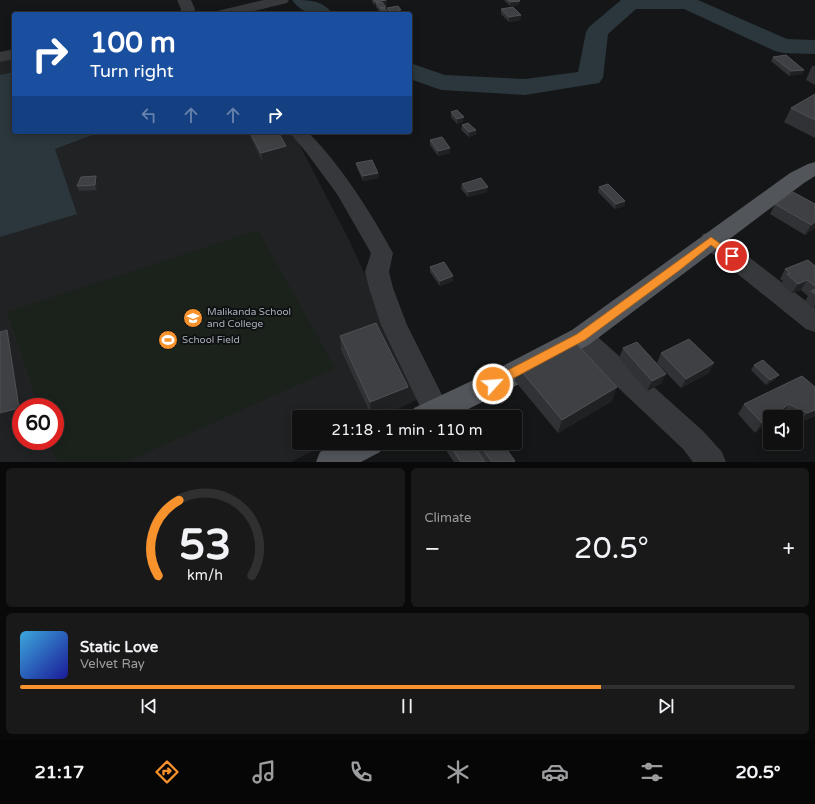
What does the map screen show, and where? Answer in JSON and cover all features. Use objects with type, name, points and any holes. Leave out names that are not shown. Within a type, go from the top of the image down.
[{"type":"main road","points":[[438,410],[507,377],[581,337],[677,268],[711,240],[797,178],[815,168]]},
{"type":"main road","points":[[331,462],[356,450]]},
{"type":"street","points":[[184,0],[188,9],[187,12]]},
{"type":"street","points":[[230,12],[281,0]]},
{"type":"street","points":[[0,57],[12,54]]},
{"type":"street","points":[[300,134],[313,148],[346,191],[382,253],[376,272],[394,325],[428,410]]},
{"type":"street","points":[[711,240],[815,322]]},
{"type":"street","points":[[581,337],[693,440],[711,462]]},
{"type":"shaded area","name":"Malikanda School and College","points":[[12,58],[12,134],[292,134],[349,240],[422,397],[396,410],[292,410],[292,450],[315,450],[291,462],[0,462],[0,61]]},
{"type":"shaded area","points":[[12,72],[12,134],[95,134],[55,149],[77,214],[0,237],[0,75]]},
{"type":"shaded area","name":"School Field","points":[[258,230],[335,368],[126,462],[57,462],[53,450],[64,450],[64,398],[36,398],[7,312]]},
{"type":"building","points":[[374,0],[386,0],[375,2]]},
{"type":"building","points":[[508,0],[519,0],[520,1],[510,2]]},
{"type":"building","points":[[382,2],[386,7],[380,8],[376,3]]},
{"type":"building","points":[[398,6],[401,10],[399,10],[400,12],[391,12],[387,8]]},
{"type":"building","points":[[513,7],[521,15],[509,17],[501,9]]},
{"type":"building","points":[[380,8],[385,8],[387,12],[383,12]]},
{"type":"building","points":[[786,55],[804,70],[791,71],[773,57]]},
{"type":"building","points":[[815,94],[815,120],[791,108]]},
{"type":"building","points":[[457,110],[464,117],[457,119],[451,112]]},
{"type":"building","points":[[468,123],[476,130],[469,132],[462,125]]},
{"type":"building","points":[[251,134],[279,134],[286,146],[261,153]]},
{"type":"building","points":[[442,137],[450,148],[438,151],[430,140]]},
{"type":"building","points":[[372,160],[378,173],[363,176],[356,163]]},
{"type":"building","points":[[96,176],[95,185],[77,186],[81,177]]},
{"type":"building","points":[[481,178],[488,187],[468,192],[462,184]]},
{"type":"building","points":[[608,184],[625,201],[616,204],[599,187]]},
{"type":"building","points":[[793,192],[815,204],[815,222],[811,225],[775,204]]},
{"type":"building","points":[[808,260],[815,266],[815,286],[807,280],[798,284],[787,274],[790,273],[785,269]]},
{"type":"building","points":[[444,262],[453,276],[440,281],[430,267]]},
{"type":"building","points":[[376,323],[408,387],[370,402],[340,336]]},
{"type":"building","points":[[7,330],[17,398],[12,398],[12,410],[0,413],[0,332]]},
{"type":"building","points":[[571,338],[617,387],[562,420],[518,367]]},
{"type":"building","points":[[689,339],[714,363],[686,379],[661,353]]},
{"type":"building","points":[[637,342],[666,374],[652,381],[623,348]]},
{"type":"building","points":[[763,360],[779,375],[770,380],[754,365]]},
{"type":"building","points":[[802,376],[815,387],[815,410],[807,413],[789,404],[781,410],[763,410],[762,423],[744,404]]},
{"type":"building","points":[[453,450],[477,450],[485,462],[461,462]]},
{"type":"building","points":[[483,450],[507,450],[515,461],[513,462],[492,462]]},
{"type":"waterway","points":[[303,0],[319,12]]},
{"type":"waterway","points":[[412,71],[441,82],[525,87],[590,78],[597,32],[630,3],[687,3],[783,46],[815,47]]},
{"type":"place","name":"Malikanda School and College","points":[[193,318]]},
{"type":"place","name":"School Field","points":[[168,340]]},
{"type":"route","points":[[493,384],[581,337],[677,268],[711,240],[732,256]]}]
